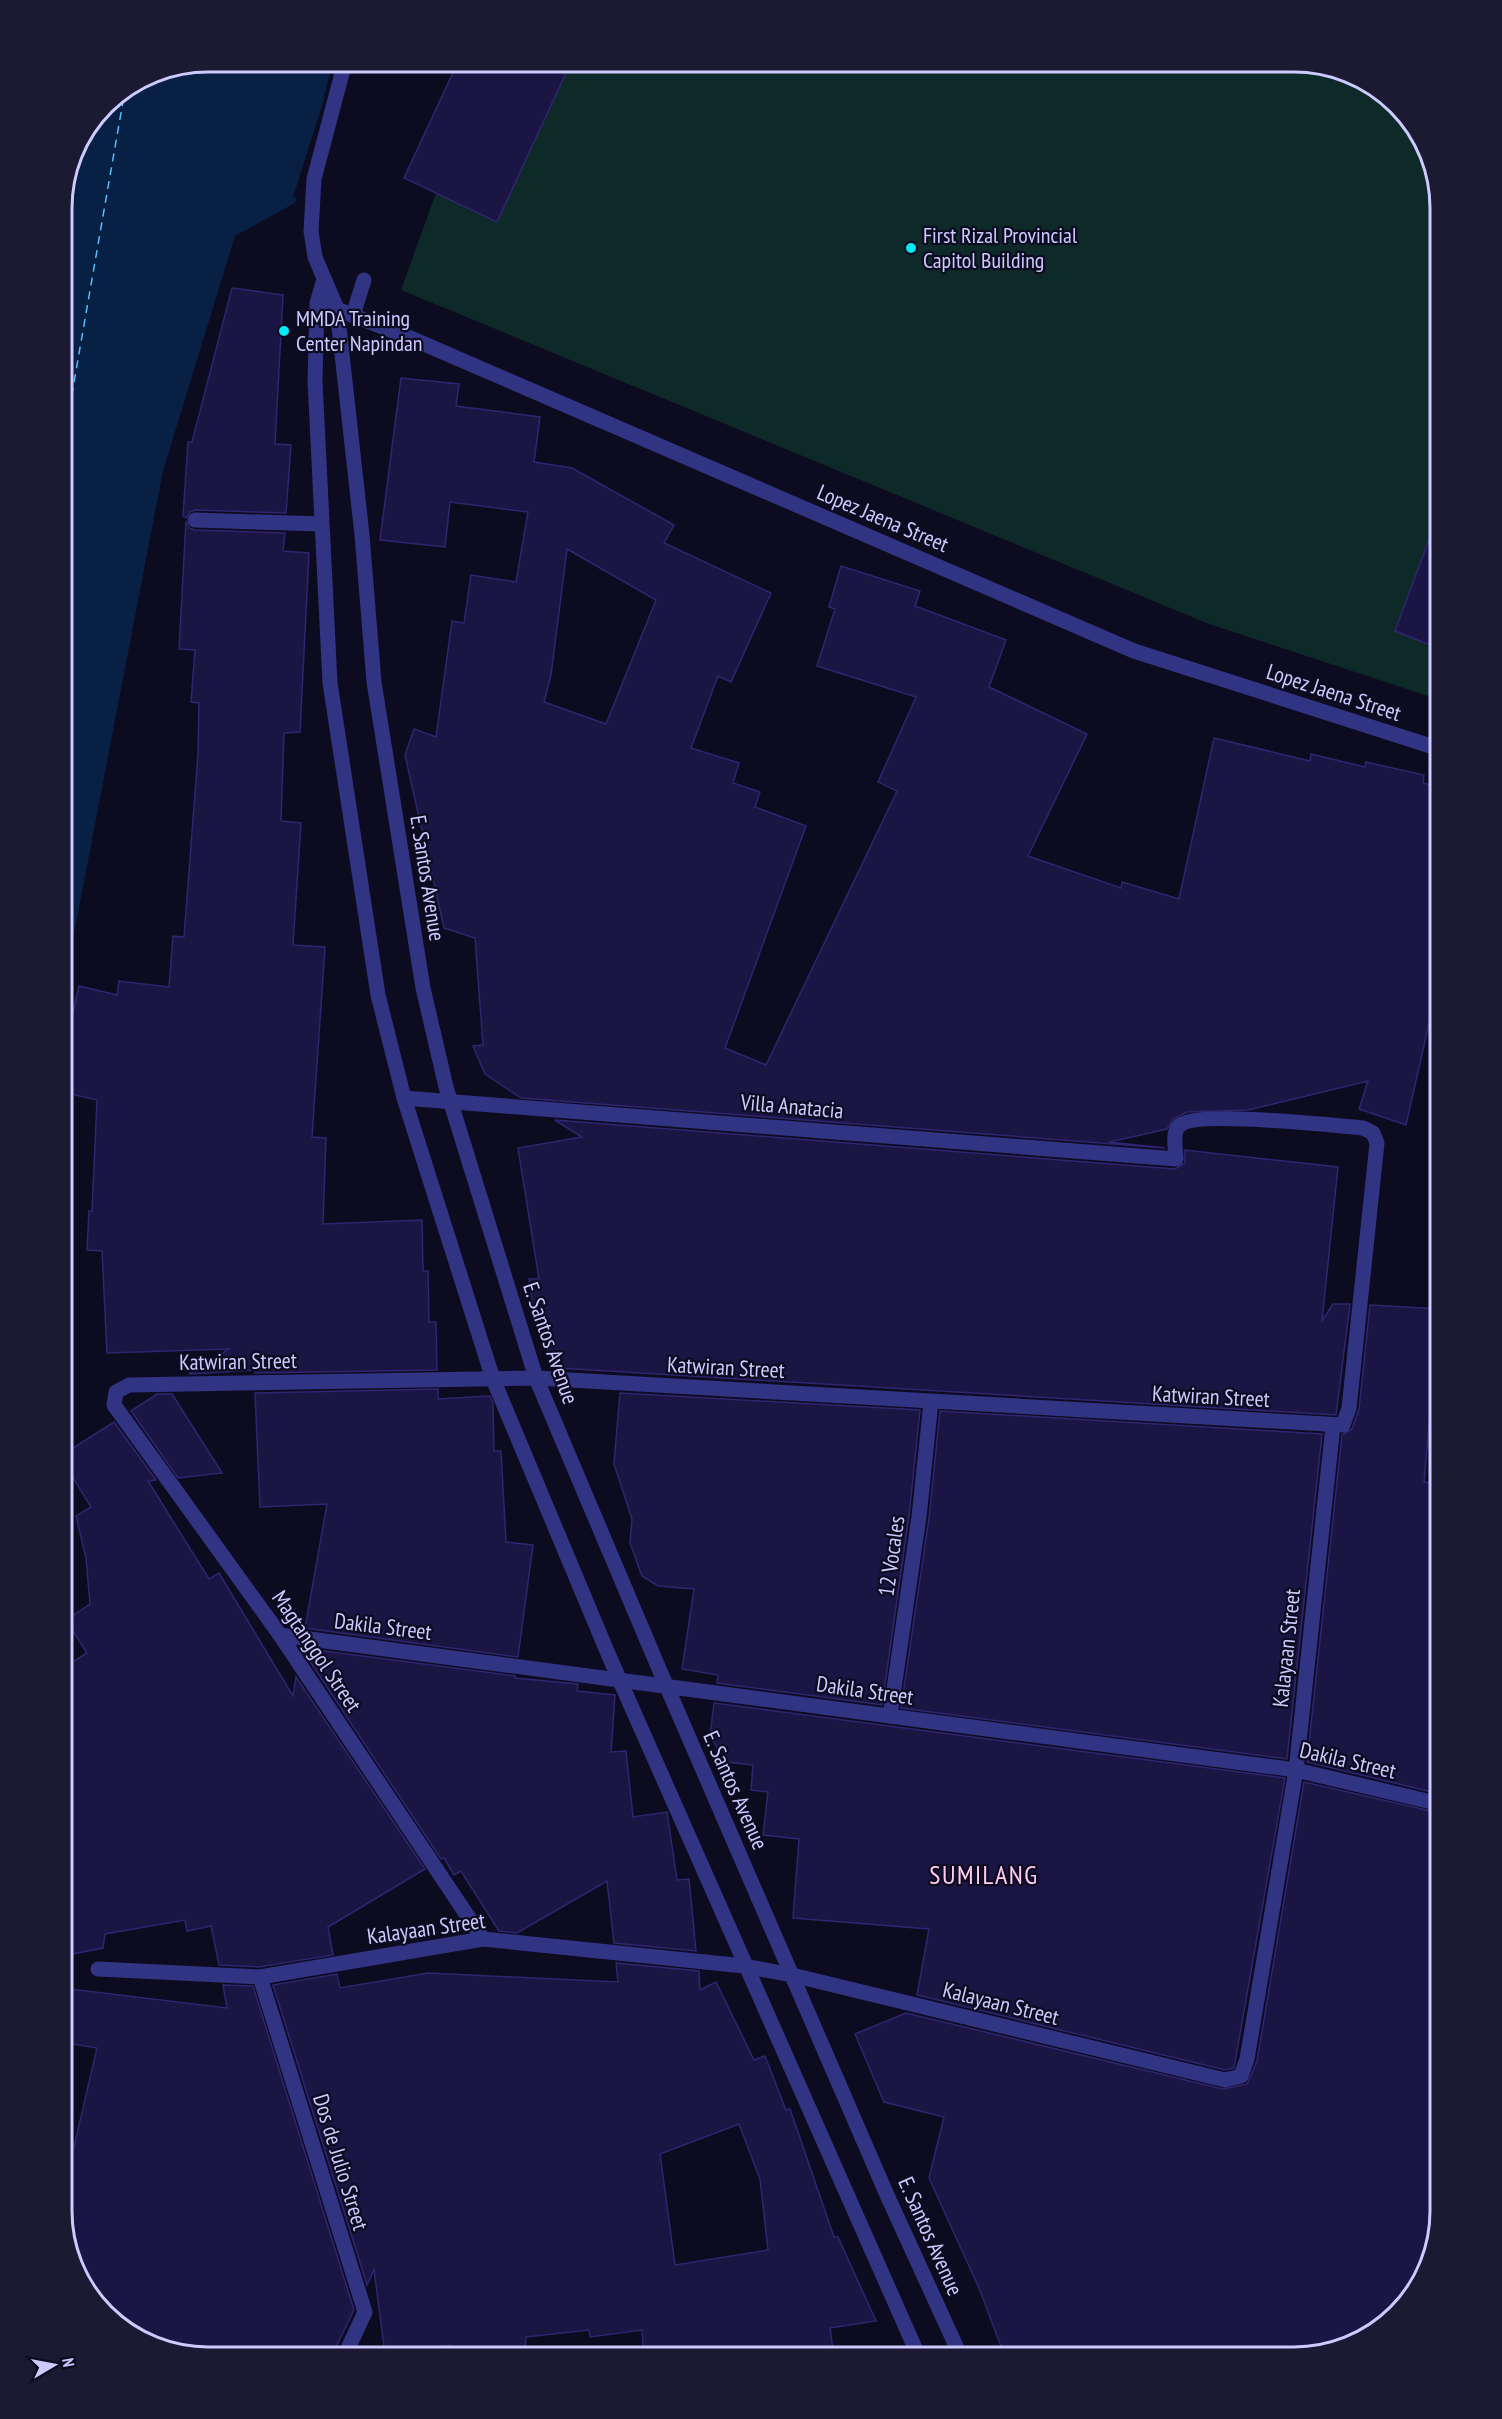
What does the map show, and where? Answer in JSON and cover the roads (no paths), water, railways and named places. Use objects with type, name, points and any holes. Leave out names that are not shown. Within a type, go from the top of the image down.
[{"type":"street","name":"E. Santos Avenue","points":[[342,72],[314,179],[311,231],[315,257],[337,309],[362,535],[374,682],[423,988],[450,1102],[536,1378],[666,1686],[957,2347]]},
{"type":"street","points":[[324,279],[318,303],[315,381],[330,683],[378,995],[404,1098],[493,1379],[744,1966],[915,2347]]},
{"type":"street","points":[[353,315],[364,280]]},
{"type":"street","name":"Lopez Jaena Street","points":[[318,303],[353,315],[1134,651],[1430,746]]},
{"type":"street","points":[[195,520],[321,524]]},
{"type":"street","name":"Villa Anatacia","points":[[404,1098],[1176,1159],[1175,1134],[1180,1125],[1190,1121],[1246,1118],[1363,1128],[1373,1133],[1377,1143],[1349,1408],[1343,1425],[1333,1426]]},
{"type":"street","name":"Katwiran Street","points":[[116,1392],[129,1385],[536,1378],[1333,1426]]},
{"type":"street","name":"Magtanggol Street","points":[[116,1392],[114,1405],[280,1635],[483,1939]]},
{"type":"street","name":"12 Vocales","points":[[890,1716],[919,1517],[931,1402]]},
{"type":"street","name":"Kalayaan Street","points":[[98,1969],[260,1977],[483,1939],[744,1966],[792,1975],[1225,2080],[1241,2076],[1247,2059],[1296,1770],[1333,1426]]},
{"type":"street","name":"Dakila Street","points":[[280,1635],[1296,1770],[1430,1802]]},
{"type":"street","name":"Dos de Julio Street","points":[[260,1977],[365,2312],[349,2347]]},
{"type":"water","points":[[208,72],[343,72],[295,203],[235,236],[163,471],[72,944],[72,199],[79,164],[95,132],[118,106],[140,90],[164,79],[190,73]]},
{"type":"place","name":"First Rizal Provincial Capitol Building","points":[[911,248]]},
{"type":"place","name":"MMDA Training Center Napindan","points":[[284,331]]},
{"type":"district","name":"SUMILANG","points":[[984,1875]]}]
